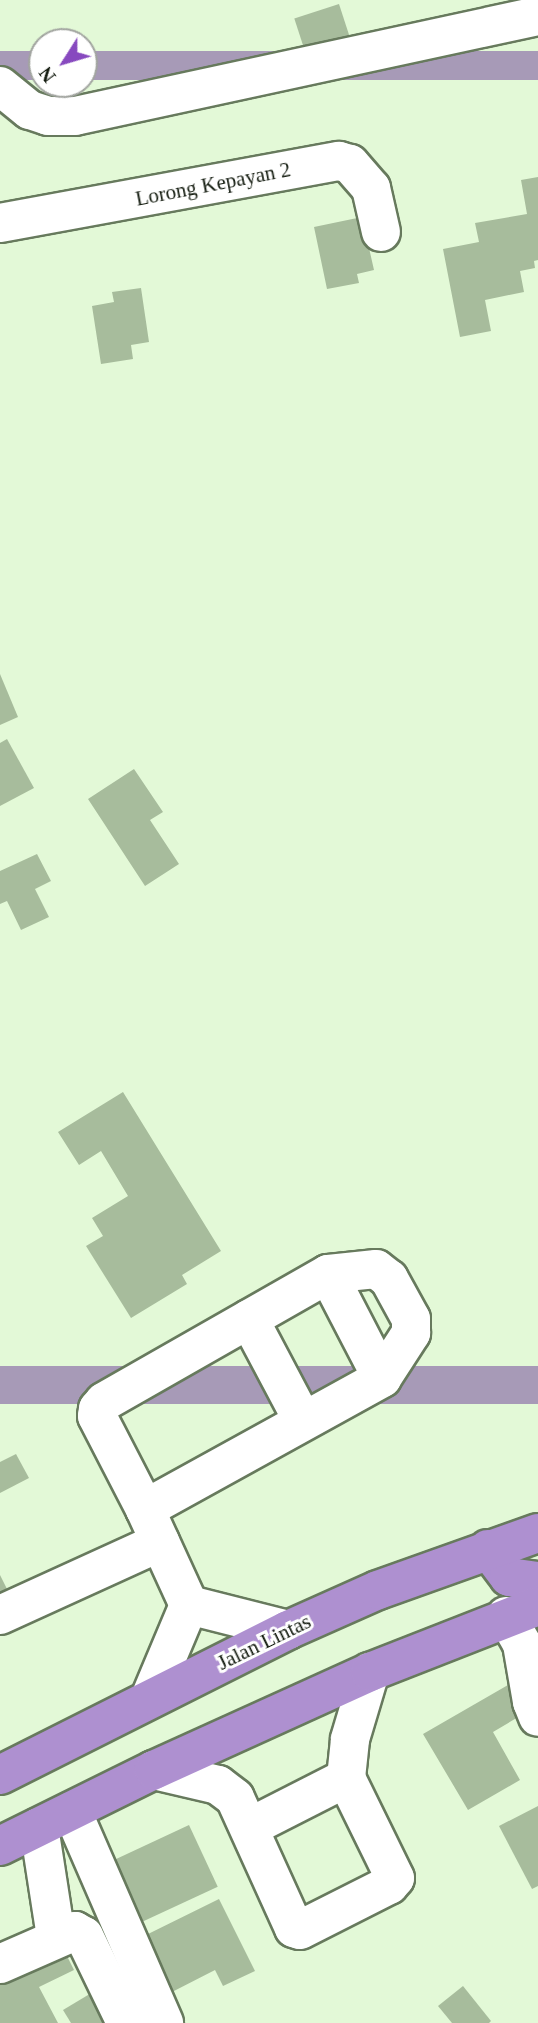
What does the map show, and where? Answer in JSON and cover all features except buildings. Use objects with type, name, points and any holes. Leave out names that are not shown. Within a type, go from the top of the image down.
[{"type":"highway","name":"Jalan Lintas","points":[[0,1775],[288,1630],[378,1590],[538,1533]]},
{"type":"highway","points":[[488,1549],[509,1577],[538,1581]]},
{"type":"highway","points":[[0,1846],[155,1770],[370,1672],[522,1611]]},
{"type":"street","points":[[0,86],[9,96],[30,110],[48,116],[75,116],[538,16]]},
{"type":"street","name":"Lorong Kepayan 2","points":[[0,223],[339,161],[350,164],[371,188],[381,232]]},
{"type":"street","points":[[0,1615],[157,1534],[303,1422],[382,1378],[411,1334],[411,1319],[389,1279],[376,1269],[328,1274],[104,1402],[98,1409],[97,1416],[157,1534],[189,1605],[150,1698]]},
{"type":"street","points":[[328,1274],[382,1378]]},
{"type":"street","points":[[249,1319],[303,1422]]},
{"type":"street","points":[[189,1605],[288,1630]]},
{"type":"street","points":[[522,1611],[522,1644],[538,1717]]},
{"type":"street","points":[[155,1770],[218,1785],[235,1798],[294,1928],[300,1930],[389,1885],[395,1878],[346,1778],[350,1739],[370,1672]]},
{"type":"street","points":[[250,1827],[346,1778]]},
{"type":"street","points":[[55,1819],[56,1937]]},
{"type":"street","points":[[55,1819],[164,2023]]},
{"type":"street","points":[[0,1964],[56,1937],[75,1931],[84,1936],[126,2023]]},
{"type":"shaded area","points":[[0,51],[28,51],[28,80],[0,80]]},
{"type":"shaded area","points":[[98,51],[538,51],[538,80],[98,80]]},
{"type":"shaded area","points":[[0,1366],[538,1366],[538,1404],[0,1404]]}]
